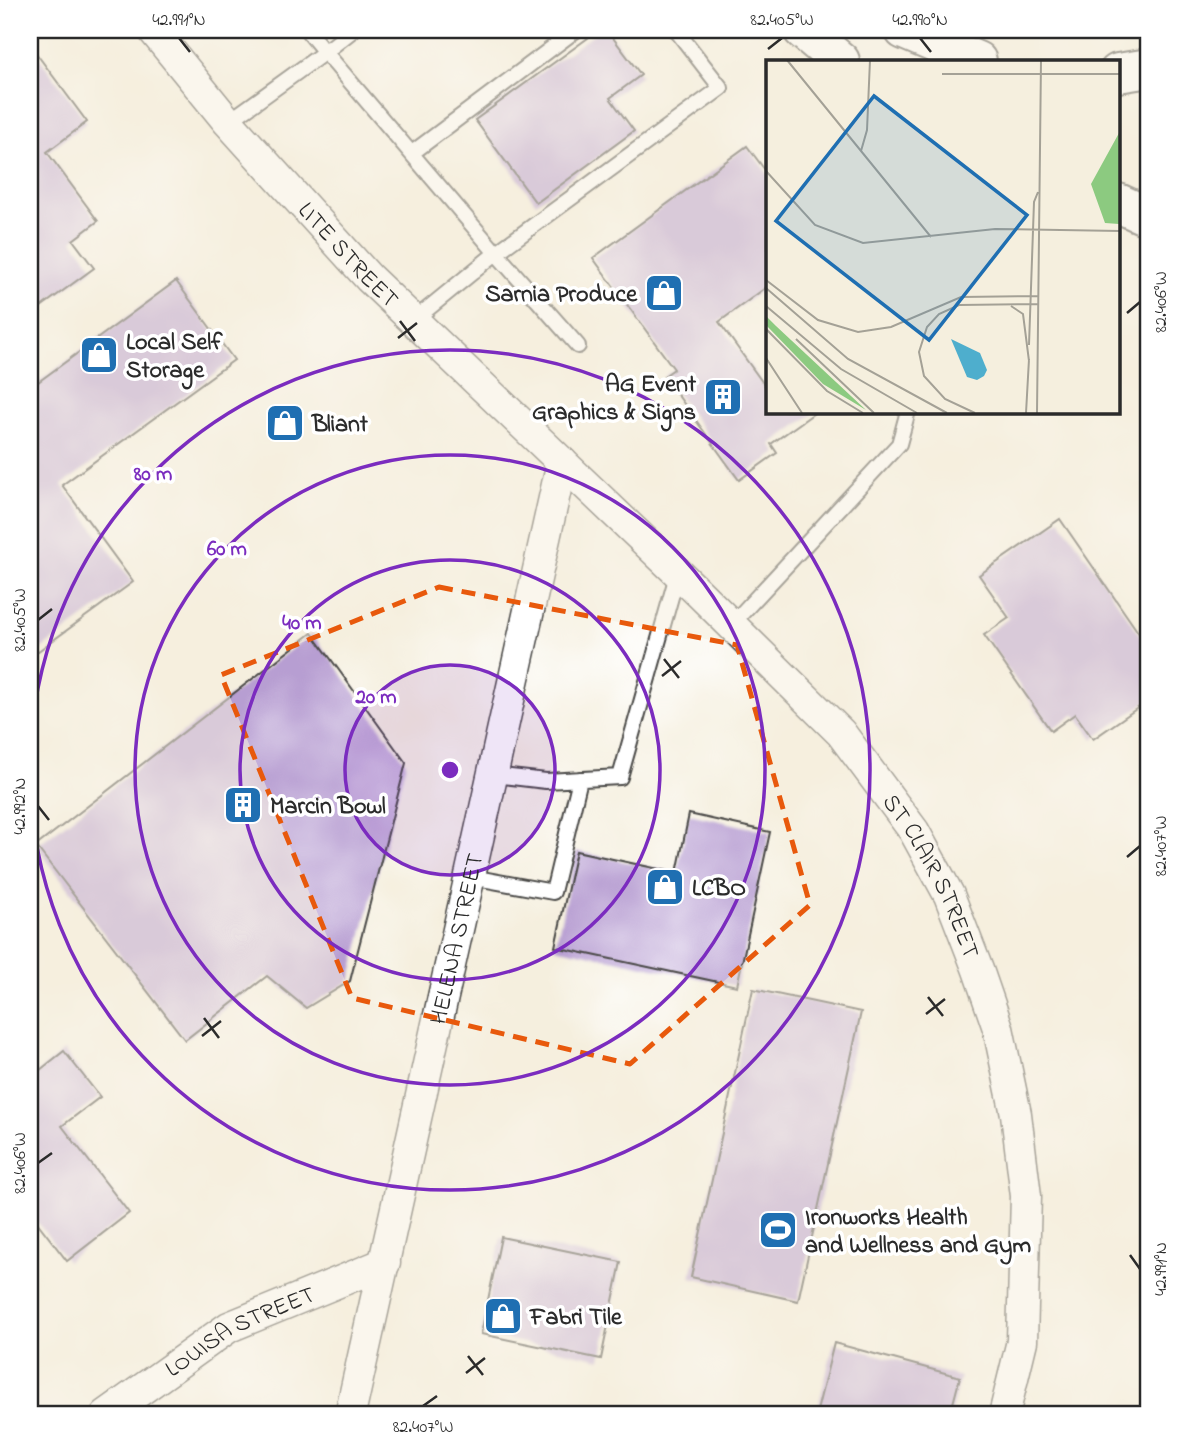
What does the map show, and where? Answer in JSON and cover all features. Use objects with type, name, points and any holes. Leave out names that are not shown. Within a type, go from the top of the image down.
[{"type":"highway","points":[[803,30],[839,60]]},
{"type":"highway","points":[[904,30],[975,60]]},
{"type":"highway","points":[[1120,73],[1149,68]]},
{"type":"highway","points":[[1120,204],[1149,217]]},
{"type":"street","name":"LITE STREET","points":[[153,30],[228,122],[369,278],[562,463]]},
{"type":"street","name":"ST CLAIR STREET","points":[[562,463],[678,572],[841,733],[914,831],[949,895],[998,1028],[1011,1090],[1026,1196],[1022,1341],[1004,1415]]},
{"type":"street","name":"HELENA STREET","points":[[350,1415],[562,463]]},
{"type":"street","name":"LOUISA STREET","points":[[106,1415],[229,1327],[385,1264]]},
{"type":"lane","points":[[307,30],[578,346]]},
{"type":"lane","points":[[228,122],[353,30]]},
{"type":"lane","points":[[412,153],[576,30]]},
{"type":"lane","points":[[414,320],[496,253],[721,88],[676,30]]},
{"type":"lane","points":[[732,625],[899,444],[907,413]]},
{"type":"lane","points":[[494,775],[546,781],[620,777],[678,572]]},
{"type":"lane","points":[[471,877],[553,892],[580,779]]},
{"type":"highlighted area","points":[[439,587],[737,645],[810,905],[630,1064],[352,998],[221,675]]},
{"type":"building","points":[[599,30],[607,30],[641,75],[610,98],[634,131],[536,203],[475,120]]},
{"type":"building","points":[[30,45],[87,122],[47,152],[98,221],[73,240],[94,268],[30,315]]},
{"type":"building","points":[[747,146],[766,171],[766,287],[719,322],[766,387],[766,413],[814,413],[771,444],[777,453],[739,480],[664,376],[674,369],[593,258]]},
{"type":"building","points":[[176,281],[234,360],[62,485],[133,582],[30,657],[30,388]]},
{"type":"building","points":[[1060,519],[1149,648],[1149,700],[1093,739],[1075,714],[1051,731],[984,635],[1009,618],[979,575]]},
{"type":"building","name":"Marcin Bowl","points":[[312,633],[406,763],[350,981],[306,1008],[267,976],[185,1040],[36,846]]},
{"type":"building","points":[[689,814],[770,832],[737,986],[555,947],[576,851],[677,873]]},
{"type":"building","points":[[753,989],[861,1012],[798,1301],[691,1277]]},
{"type":"building","points":[[64,1051],[100,1097],[62,1126],[129,1213],[67,1261],[30,1213],[30,1078]]},
{"type":"building","points":[[501,1237],[621,1262],[601,1359],[481,1334]]},
{"type":"building","points":[[834,1343],[960,1377],[950,1415],[816,1415]]},
{"type":"place","name":"Sarnia Produce","points":[[664,293]]},
{"type":"place","name":"Local Self Storage","points":[[99,355]]},
{"type":"place","name":"AG Event Graphics & Signs","points":[[723,397]]},
{"type":"place","name":"Bliant","points":[[285,423]]},
{"type":"place","name":"Marcin Bowl","points":[[243,805]]},
{"type":"place","name":"LCBO","points":[[665,887]]},
{"type":"place","name":"Ironworks Health and Wellness and Gym","points":[[778,1230]]},
{"type":"place","name":"Fabri Tile","points":[[503,1316]]}]
